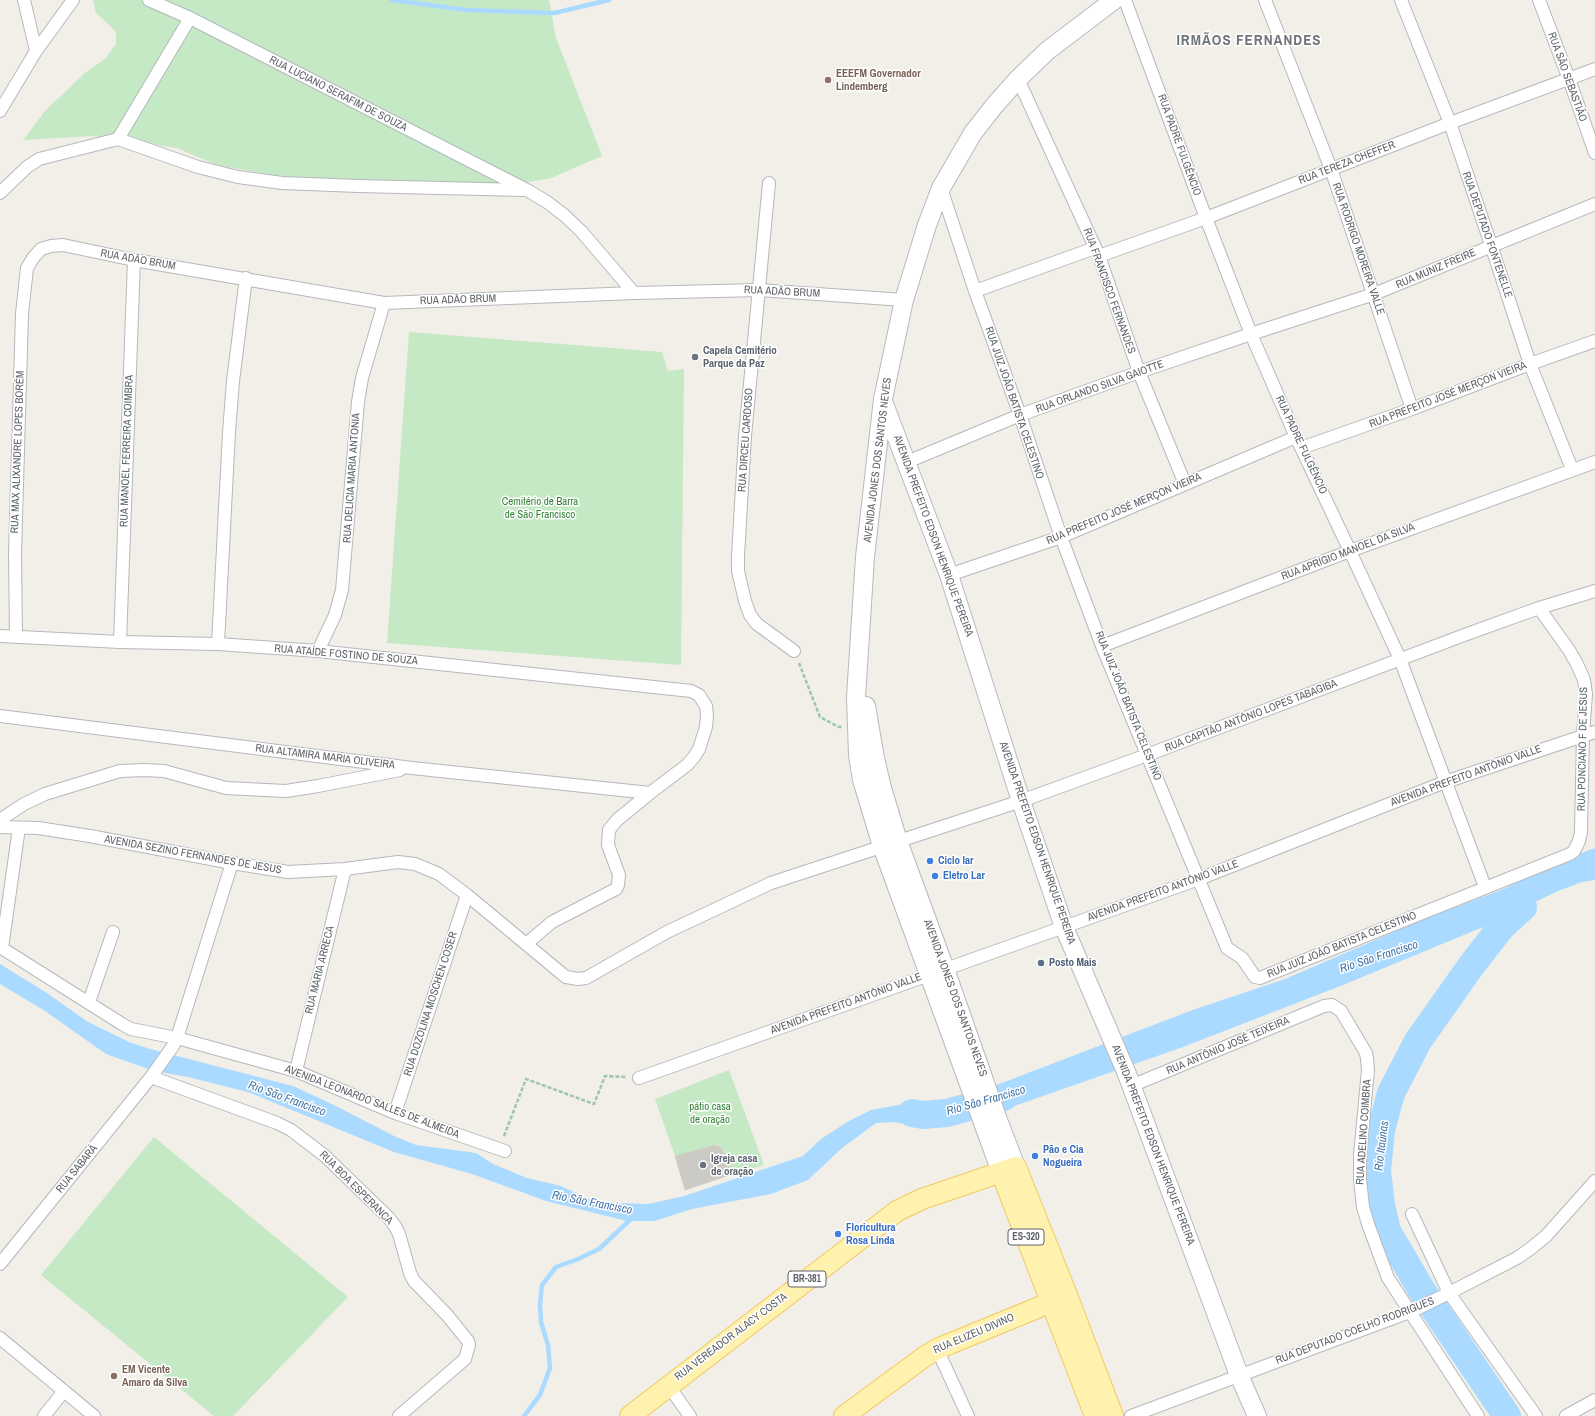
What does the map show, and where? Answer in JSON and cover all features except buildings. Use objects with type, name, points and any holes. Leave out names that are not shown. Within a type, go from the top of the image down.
[{"type":"main road","name":"AVENIDA JONES DOS SANTOS NEVES","points":[[1113,1416],[1059,1299],[991,1123],[890,844],[862,780],[856,726],[856,697],[865,557],[883,399],[904,300],[927,225],[941,188],[973,133],[994,106],[1018,79],[1047,51],[1114,0]]},
{"type":"main road","name":"AVENIDA PREFEITO EDSON HENRIQUE PEREIRA","points":[[883,399],[949,575],[1064,927],[1129,1080],[1256,1416]]},
{"type":"main road","name":"AVENIDA JONES DOS SANTOS NEVES","points":[[858,662],[890,844]]},
{"type":"main road","name":"RUA VEREADOR ALACY COSTA","points":[[630,1416],[668,1385],[897,1211],[922,1198],[1009,1170]]},
{"type":"main road","name":"AVENIDA JONES DOS SANTOS NEVES","points":[[1059,1299],[1095,1416]]},
{"type":"main road","name":"RUA ELIZEU DIVINO","points":[[844,1416],[937,1349],[1059,1299]]},
{"type":"street","points":[[24,0],[36,51]]},
{"type":"street","points":[[0,110],[36,51],[73,0]]},
{"type":"street","name":"RUA LUCIANO SERAFIM DE SOUZA","points":[[148,0],[190,18],[527,190],[547,202],[581,231],[634,293]]},
{"type":"street","name":"RUA PADRE FULGÊNCIO","points":[[1125,0],[1251,334],[1298,443],[1400,659],[1485,887]]},
{"type":"street","name":"RUA RODRIGO MOREIRA VALLE","points":[[1266,0],[1331,169],[1412,409]]},
{"type":"street","name":"RUA DEPUTADO FONTENELLE","points":[[1401,0],[1450,123],[1492,245],[1530,364],[1572,469]]},
{"type":"street","name":"RUA SÃO SEBASTIÃO","points":[[1539,0],[1595,153]]},
{"type":"street","points":[[118,139],[190,18]]},
{"type":"street","name":"RUA TEREZA CHEFFER","points":[[975,291],[1206,218],[1450,123],[1595,69]]},
{"type":"street","name":"RUA FRANCISCO FERNANDES","points":[[1018,79],[1097,252],[1139,372],[1185,484]]},
{"type":"street","points":[[0,193],[27,167],[39,159],[118,139],[198,167],[245,178],[282,182],[358,186],[527,190]]},
{"type":"street","name":"RUA DIRCEU CARDOSO","points":[[770,183],[745,436],[738,571],[745,601],[750,614],[757,624],[794,651]]},
{"type":"street","name":"RUA JUIZ JOÃO BATISTA CELESTINO","points":[[941,188],[975,291],[1020,415],[1061,537],[1102,646],[1227,948],[1242,958],[1253,975],[1258,978],[1485,887]]},
{"type":"street","name":"RUA MUNIZ FREIRE","points":[[1251,334],[1374,294],[1595,204]]},
{"type":"street","name":"RUA ADÃO BRUM","points":[[27,268],[33,258],[41,250],[51,246],[63,245],[134,260],[246,278],[384,303],[634,293],[759,290],[904,300]]},
{"type":"street","name":"RUA MANOEL FERREIRA COIMBRA","points":[[120,642],[134,260]]},
{"type":"street","name":"RUA MAX ALIXANDRE LOPES BORÉM","points":[[16,636],[15,552],[22,314],[27,268]]},
{"type":"street","points":[[218,644],[229,425],[246,278]]},
{"type":"street","name":"RUA DELICIA MARIA ANTONIA","points":[[318,651],[335,615],[342,590],[358,402],[362,378],[384,303]]},
{"type":"street","name":"RUA ORLANDO SILVA GAIOTTE","points":[[907,462],[1020,415],[1139,372],[1251,334]]},
{"type":"street","name":"RUA PREFEITO JOSÉ MERÇON VIEIRA","points":[[949,575],[1061,537],[1185,484],[1298,443],[1412,409],[1595,341]]},
{"type":"street","name":"RUA APRÍGIO MANOEL DA SILVA","points":[[1102,646],[1350,551],[1572,469],[1595,462]]},
{"type":"street","name":"RUA CAPITÃO ANTÔNIO LOPES TABAGIBA","points":[[526,944],[566,977],[578,979],[586,978],[667,932],[771,883],[1022,801],[1538,608],[1595,591]]},
{"type":"street","name":"RUA PONCIANO F DE JESUS","points":[[1485,887],[1570,854],[1577,846],[1581,832],[1583,735],[1586,694],[1584,680],[1569,650],[1538,608]]},
{"type":"street","name":"RUA ATAÍDE FOSTINO DE SOUZA","points":[[0,636],[120,642],[218,644],[318,651],[691,691],[699,695],[703,700],[707,716],[706,727],[699,749],[687,765],[650,793]]},
{"type":"street","name":"RUA ALTAMIRA MARIA OLIVEIRA","points":[[0,716],[412,768],[650,793]]},
{"type":"street","name":"AVENIDA PREFEITO ANTÔNIO VALLE","points":[[638,1078],[1199,878],[1445,782],[1595,732]]},
{"type":"street","points":[[0,820],[24,804],[45,794],[120,771],[164,771],[226,788],[286,791],[412,768]]},
{"type":"street","points":[[526,944],[552,922],[616,889],[619,875],[608,845],[609,830],[617,820],[650,793]]},
{"type":"street","name":"AVENIDA SEZINO FERNANDES DE JESUS","points":[[0,827],[38,828],[90,836],[288,872],[345,869],[398,862],[415,864],[439,874],[526,944]]},
{"type":"street","points":[[1,947],[19,828]]},
{"type":"street","points":[[152,1075],[175,1042],[232,863]]},
{"type":"street","name":"RUA MARIA ARRECA","points":[[296,1071],[345,869]]},
{"type":"street","name":"RUA DOZOLINA MOSCHEN COSER","points":[[395,1113],[467,895]]},
{"type":"street","points":[[89,1002],[114,932]]},
{"type":"street","name":"AVENIDA LEONARDO SALLES DE ALMEIDA","points":[[1,947],[131,1029],[175,1042],[296,1071],[395,1113],[502,1150]]},
{"type":"street","name":"RUA ANTÔNIO JOSÉ TEIXEIRA","points":[[1129,1080],[1324,1006]]},
{"type":"street","name":"RUA ADELINO COIMBRA","points":[[1324,1006],[1335,1006],[1341,1011],[1366,1053],[1368,1070],[1360,1155],[1360,1192],[1368,1224],[1388,1278],[1413,1310],[1478,1416]]},
{"type":"street","name":"RUA SABARÁ","points":[[0,1264],[152,1075]]},
{"type":"street","name":"RUA BOA ESPERANCA","points":[[152,1075],[277,1123],[290,1130],[325,1156],[388,1217],[395,1226],[414,1281],[447,1315],[468,1341],[469,1345],[465,1359],[399,1416]]},
{"type":"street","name":"RUA DEPUTADO COELHO RODRIGUES","points":[[1131,1416],[1413,1310],[1445,1295],[1517,1258],[1530,1249],[1546,1236],[1595,1181]]},
{"type":"street","points":[[1412,1214],[1445,1295],[1536,1416]]},
{"type":"street","points":[[0,1338],[94,1416]]},
{"type":"street","points":[[937,1349],[968,1416]]},
{"type":"street","points":[[668,1385],[690,1416]]},
{"type":"street","points":[[44,1416],[64,1392]]},
{"type":"street","points":[[1566,1416],[1595,1400]]},
{"type":"path","points":[[794,651],[820,717],[839,727],[856,726]]},
{"type":"path","points":[[502,1150],[526,1079],[594,1104],[605,1076],[638,1078]]},
{"type":"green space","points":[[93,0],[549,0],[556,38],[602,156],[551,178],[517,184],[470,184],[291,178],[217,165],[177,148],[94,136],[23,140],[45,111],[85,73],[105,59],[116,44],[116,32],[96,13]]},
{"type":"green space","name":"Cemitério de Barra de São Francisco","points":[[409,332],[662,352],[668,371],[684,369],[681,665],[387,643]]},
{"type":"green space","name":"pátio casa de oração","points":[[729,1070],[764,1165],[733,1174],[721,1147],[715,1145],[675,1156],[655,1099]]},
{"type":"green space","points":[[154,1137],[348,1297],[233,1416],[214,1416],[41,1275]]},
{"type":"water","points":[[1595,848],[1595,880],[1582,882],[1558,891],[1488,925],[1343,985],[1183,1047],[1003,1110],[994,1086],[1190,1011],[1285,979],[1422,920],[1504,889],[1557,862]]},
{"type":"water","points":[[0,964],[47,993],[88,1022],[129,1042],[150,1049],[293,1086],[396,1137],[416,1145],[476,1153],[493,1164],[527,1178],[561,1186],[589,1199],[617,1203],[648,1204],[684,1196],[803,1156],[821,1139],[849,1121],[871,1110],[904,1104],[922,1110],[947,1102],[952,1117],[919,1127],[894,1122],[876,1123],[842,1148],[808,1180],[771,1194],[692,1209],[655,1221],[627,1221],[546,1201],[472,1174],[394,1152],[248,1092],[188,1077],[154,1071],[106,1054],[45,1011],[0,984]]},
{"type":"waterway","points":[[391,0],[467,10],[554,13],[609,0]]},
{"type":"waterway","name":"Rio Itaúnas","points":[[1507,1416],[1421,1289],[1387,1231],[1381,1205],[1377,1171],[1381,1130],[1391,1093],[1418,1041],[1471,966],[1502,926],[1523,907]]},
{"type":"waterway","name":"Rio São Francisco","points":[[912,1113],[923,1115],[947,1113],[1004,1097]]},
{"type":"waterway","points":[[524,1416],[540,1395],[550,1368],[548,1345],[541,1322],[540,1304],[542,1285],[556,1267],[599,1249],[632,1218]]},
{"type":"place","name":"EEEFM Governador Lindemberg","points":[[828,80]]},
{"type":"place","name":"Capela Cemitério Parque da Paz","points":[[695,357]]},
{"type":"place","name":"Ciclo lar","points":[[930,861]]},
{"type":"place","name":"Eletro Lar","points":[[935,876]]},
{"type":"place","name":"Posto Mais","points":[[1041,963]]},
{"type":"place","name":"Pão e Cia Nogueira","points":[[1035,1156]]},
{"type":"place","name":"Igreja casa de oração","points":[[703,1165]]},
{"type":"place","name":"Floricultura Rosa Linda","points":[[838,1234]]},
{"type":"place","name":"EM Vicente Amaro da Silva","points":[[114,1376]]},
{"type":"district","name":"IRMÃOS FERNANDES","points":[[1249,41]]}]
